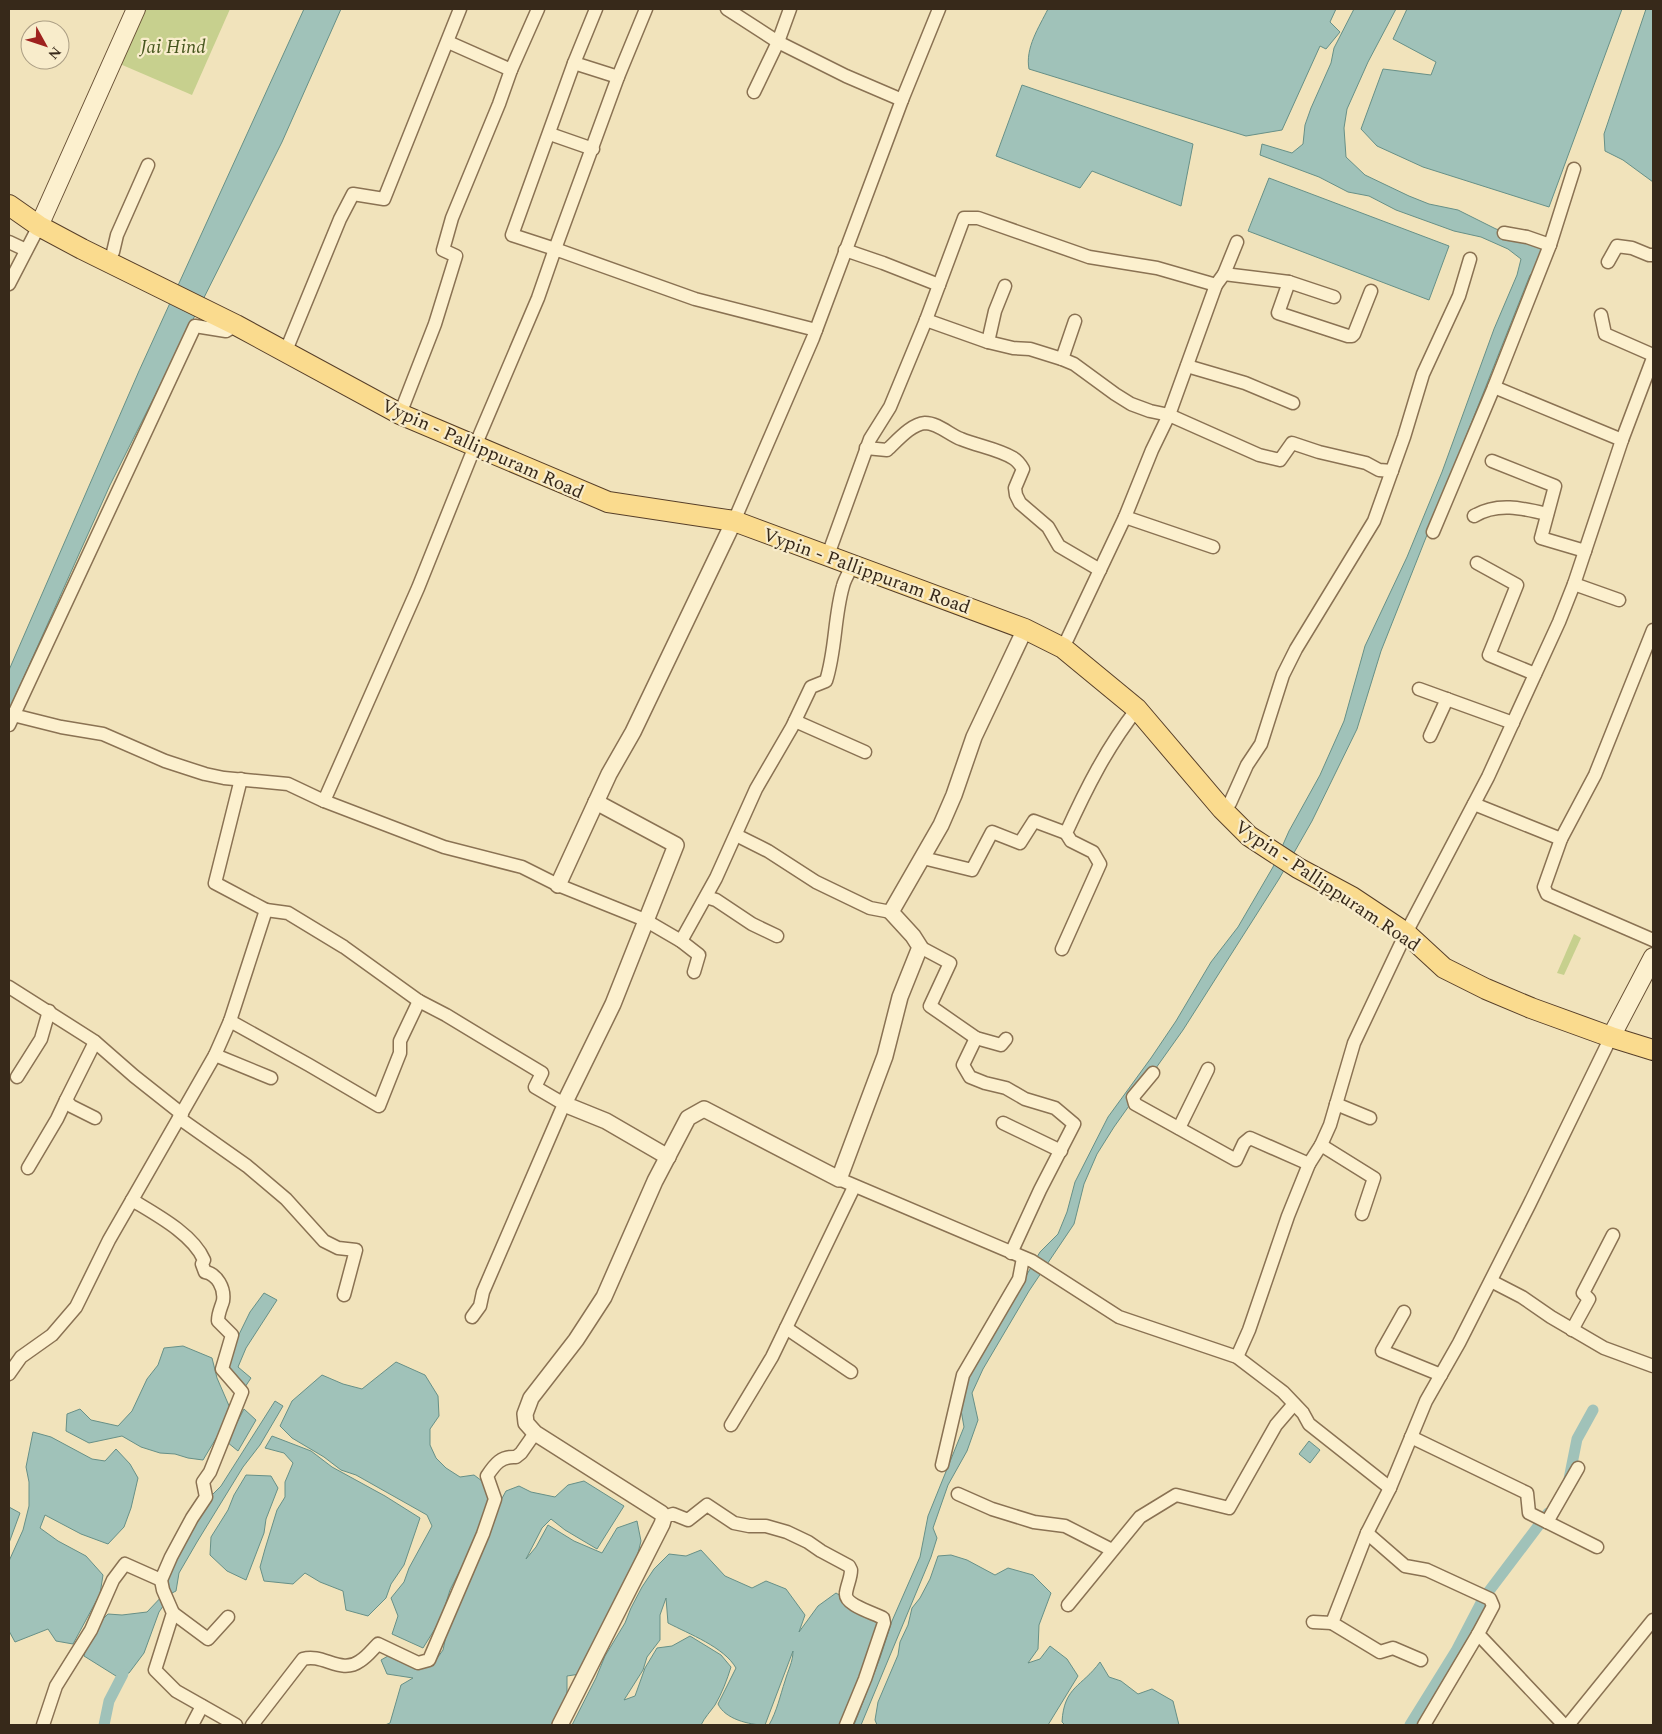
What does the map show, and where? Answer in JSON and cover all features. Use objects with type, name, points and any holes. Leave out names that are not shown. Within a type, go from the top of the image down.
[{"type":"main road","points":[[39,226],[136,9]]},
{"type":"main road","name":"Vypin - Pallippuram Road","points":[[9,205],[39,226],[236,324],[400,414],[608,502],[734,521],[1025,629],[1062,648],[1137,709],[1222,809],[1249,836],[1298,868],[1352,897],[1406,933],[1444,968],[1486,989],[1531,1008],[1611,1038],[1653,1050]]},
{"type":"main road","points":[[1611,1038],[1653,957]]},
{"type":"street","points":[[400,414],[435,324],[456,256],[443,250],[452,218],[511,70],[538,9]]},
{"type":"street","points":[[596,9],[574,63],[512,235],[694,299],[816,330]]},
{"type":"street","points":[[324,801],[414,596],[538,298],[618,77],[646,9]]},
{"type":"street","points":[[727,9],[778,42],[846,76],[902,100]]},
{"type":"street","points":[[754,92],[778,42],[790,9]]},
{"type":"street","points":[[558,885],[609,774],[633,732],[734,521],[816,330],[902,100],[939,9]]},
{"type":"street","points":[[286,353],[340,219],[353,194],[384,199],[448,42],[458,10]]},
{"type":"street","points":[[448,42],[511,70]]},
{"type":"street","points":[[574,63],[618,77]]},
{"type":"street","points":[[550,134],[593,149]]},
{"type":"street","points":[[114,252],[117,235],[148,165]]},
{"type":"street","points":[[1433,532],[1494,387],[1550,245],[1574,169]]},
{"type":"street","points":[[828,555],[866,448],[890,407],[926,320],[964,218],[978,218],[1089,257],[1157,268],[1216,285]]},
{"type":"street","points":[[9,284],[39,226]]},
{"type":"street","points":[[1504,232],[1550,245]]},
{"type":"street","points":[[9,242],[26,250]]},
{"type":"street","points":[[1062,648],[1125,517],[1169,414],[1216,285],[1224,274],[1237,242]]},
{"type":"street","points":[[1608,262],[1618,246],[1632,248],[1648,255],[1653,255]]},
{"type":"street","points":[[845,250],[939,286]]},
{"type":"street","points":[[1222,809],[1230,804],[1247,765],[1261,744],[1283,676],[1296,649],[1374,521],[1423,374],[1460,296],[1470,259]]},
{"type":"street","points":[[1224,274],[1289,282],[1334,298]]},
{"type":"street","points":[[1289,282],[1278,312],[1348,336],[1354,334],[1371,291]]},
{"type":"street","points":[[988,342],[995,311],[1005,286]]},
{"type":"street","points":[[1237,1357],[1249,1330],[1288,1216],[1309,1164],[1321,1145],[1330,1125],[1354,1043],[1406,933],[1488,777],[1559,622],[1574,584],[1622,440],[1653,356],[1605,334],[1601,315]]},
{"type":"street","points":[[926,320],[988,342],[1013,348],[1030,349],[1062,359],[1074,364],[1114,394],[1131,404],[1150,411],[1169,414],[1259,455],[1280,460],[1292,443],[1319,452],[1366,463],[1380,470],[1392,471]]},
{"type":"street","points":[[1062,359],[1075,321]]},
{"type":"street","points":[[236,324],[226,331],[195,326],[10,718],[103,734],[165,761],[205,774],[224,778],[288,784],[324,801],[444,847],[522,867],[558,885],[645,920],[681,941],[699,955],[694,972]]},
{"type":"street","points":[[1187,366],[1246,384],[1293,403]]},
{"type":"street","points":[[1494,387],[1622,440]]},
{"type":"street","points":[[866,448],[887,450],[902,435],[914,427],[925,423],[939,427],[960,439],[1011,457],[1019,462],[1023,469],[1016,488],[1016,496],[1020,504],[1048,527],[1059,546],[1100,570]]},
{"type":"street","points":[[1492,461],[1555,486],[1541,538],[1585,551]]},
{"type":"street","points":[[1474,516],[1484,510],[1516,507],[1547,514]]},
{"type":"street","points":[[1125,517],[1213,547]]},
{"type":"street","points":[[1477,562],[1517,585],[1489,655],[1535,674]]},
{"type":"street","points":[[681,941],[706,897],[756,789],[795,721],[811,686],[826,681],[830,670],[836,618],[844,584],[853,565]]},
{"type":"street","points":[[1574,584],[1619,600]]},
{"type":"street","points":[[891,912],[941,825],[954,795],[974,736],[1025,629]]},
{"type":"street","points":[[1653,630],[1595,775],[1561,839],[1544,887],[1547,894],[1653,940]]},
{"type":"street","points":[[1419,689],[1513,723]]},
{"type":"street","points":[[1430,736],[1447,699]]},
{"type":"street","points":[[1066,833],[1094,774],[1119,732],[1137,709]]},
{"type":"street","points":[[795,721],[865,752]]},
{"type":"street","points":[[241,780],[215,883],[266,910],[288,913],[344,947],[419,1001],[446,1015],[542,1073],[535,1087],[564,1104],[606,1122],[668,1157]]},
{"type":"street","points":[[472,1317],[480,1306],[483,1292],[564,1104],[613,1004],[676,845],[596,802]]},
{"type":"street","points":[[1474,804],[1561,839]]},
{"type":"street","points":[[923,858],[972,870],[992,832],[1020,843],[1034,821],[1066,833],[1072,841],[1093,852],[1100,864],[1062,949]]},
{"type":"street","points":[[736,835],[768,851],[816,882],[870,908],[891,912],[913,936],[920,947],[950,963],[930,1006],[976,1038],[1001,1045],[1006,1039]]},
{"type":"street","points":[[706,897],[716,900],[745,920],[777,936]]},
{"type":"street","points":[[9,1374],[21,1357],[52,1335],[76,1308],[109,1240],[215,1056],[230,1021],[266,910]]},
{"type":"street","points":[[838,1179],[886,1056],[900,997],[920,947]]},
{"type":"street","points":[[9,987],[96,1042],[181,1116],[247,1166],[286,1199],[324,1241],[338,1248],[356,1250],[344,1295]]},
{"type":"street","points":[[230,1021],[379,1106],[400,1053],[400,1041],[419,1001]]},
{"type":"street","points":[[17,1077],[41,1039],[49,1011]]},
{"type":"street","points":[[976,1038],[963,1065],[970,1077],[1006,1088],[1025,1099],[1054,1108],[1074,1124],[1040,1190],[1011,1253]]},
{"type":"street","points":[[1332,1623],[1367,1534],[1390,1488],[1426,1401],[1491,1281],[1611,1038]]},
{"type":"street","points":[[28,1168],[57,1119],[96,1042]]},
{"type":"street","points":[[215,1056],[271,1078]]},
{"type":"street","points":[[1179,1128],[1208,1069]]},
{"type":"street","points":[[1154,1073],[1133,1097],[1135,1104],[1236,1160],[1244,1143],[1250,1138],[1309,1164]]},
{"type":"street","points":[[66,1100],[71,1106],[95,1118]]},
{"type":"street","points":[[1336,1104],[1370,1118]]},
{"type":"street","points":[[664,1517],[661,1513],[535,1433],[526,1423],[524,1414],[531,1398],[576,1340],[604,1297],[655,1181],[688,1118],[704,1109],[854,1187],[1028,1259],[1119,1317],[1237,1357],[1283,1392],[1303,1413],[1309,1424],[1390,1488]]},
{"type":"street","points":[[1002,1123],[1061,1151]]},
{"type":"street","points":[[1321,1145],[1374,1178],[1362,1214]]},
{"type":"street","points":[[732,1425],[765,1370],[854,1187]]},
{"type":"street","points":[[132,1200],[180,1232],[200,1250],[204,1260],[202,1264],[205,1272],[211,1273],[218,1279],[222,1289],[223,1301],[218,1311],[218,1321],[232,1335],[222,1369],[242,1392],[210,1472],[202,1482],[206,1497],[192,1518],[171,1557],[155,1670],[176,1691],[236,1725]]},
{"type":"street","points":[[1572,1330],[1589,1300],[1583,1294],[1613,1234]]},
{"type":"street","points":[[942,1465],[964,1375],[1028,1259]]},
{"type":"street","points":[[1491,1281],[1522,1297],[1572,1330],[1604,1348],[1653,1366]]},
{"type":"street","points":[[1404,1312],[1382,1351],[1441,1375]]},
{"type":"street","points":[[786,1328],[851,1372]]},
{"type":"street","points":[[1068,1605],[1140,1517],[1176,1495],[1229,1508],[1276,1425],[1294,1404]]},
{"type":"street","points":[[252,1725],[303,1659],[312,1656],[346,1667],[359,1662],[378,1644],[418,1662],[429,1660],[483,1534],[495,1498],[487,1476],[501,1460],[507,1457],[516,1457],[521,1453],[535,1433]]},
{"type":"street","points":[[1411,1437],[1527,1493],[1529,1513],[1597,1547]]},
{"type":"street","points":[[1547,1522],[1578,1468]]},
{"type":"street","points":[[958,1494],[992,1509],[1034,1522],[1065,1526],[1112,1550]]},
{"type":"street","points":[[664,1517],[673,1514],[688,1520],[707,1505],[734,1523],[766,1526],[788,1532],[849,1566],[852,1570],[845,1595],[848,1600],[852,1604],[883,1618],[884,1623],[865,1679],[846,1725]]},
{"type":"street","points":[[560,1725],[664,1517]]},
{"type":"street","points":[[1367,1534],[1405,1566],[1427,1570],[1486,1596],[1492,1606],[1478,1634],[1424,1725]]},
{"type":"street","points":[[43,1725],[56,1686],[91,1630],[114,1580],[125,1564],[166,1596],[208,1639],[228,1617]]},
{"type":"street","points":[[1478,1634],[1566,1725],[1653,1620]]},
{"type":"street","points":[[1313,1622],[1332,1623],[1380,1652],[1393,1648],[1421,1660]]},
{"type":"street","points":[[192,1725],[202,1706]]},
{"type":"green space","name":"Jai Hind","points":[[144,9],[230,9],[192,95],[120,64]]},
{"type":"green space","points":[[1574,934],[1581,938],[1564,975],[1557,973]]},
{"type":"water","points":[[304,9],[341,9],[282,142],[110,485],[9,710],[9,670],[139,371]]},
{"type":"water","points":[[1048,9],[1336,9],[1330,22],[1340,32],[1326,49],[1320,46],[1282,130],[1246,136],[1029,69],[1028,61],[1031,46]]},
{"type":"water","points":[[1354,9],[1396,9],[1368,62],[1347,109],[1344,128],[1346,157],[1365,175],[1409,196],[1429,204],[1458,210],[1496,229],[1517,235],[1546,248],[1543,262],[1530,275],[1381,651],[1357,729],[1312,821],[1279,879],[1183,1030],[1097,1154],[1084,1184],[1074,1224],[1029,1291],[983,1369],[972,1393],[978,1420],[967,1451],[948,1485],[933,1528],[937,1538],[931,1557],[861,1725],[854,1725],[892,1621],[920,1557],[928,1516],[964,1427],[958,1393],[1040,1252],[1058,1234],[1067,1212],[1075,1182],[1108,1117],[1176,1021],[1211,962],[1238,927],[1273,867],[1289,831],[1320,775],[1344,721],[1365,646],[1407,557],[1442,472],[1494,329],[1517,275],[1521,259],[1508,249],[1481,237],[1454,231],[1396,210],[1369,196],[1348,192],[1319,177],[1260,155],[1262,144],[1292,153],[1303,144],[1305,125],[1311,108],[1331,63],[1334,48]]},
{"type":"water","points":[[1407,9],[1622,9],[1549,207],[1423,167],[1377,146],[1361,129],[1383,69],[1431,75],[1436,62],[1393,39]]},
{"type":"water","points":[[1646,9],[1653,9],[1653,182],[1623,160],[1605,151],[1604,134]]},
{"type":"water","points":[[1022,85],[1193,144],[1181,206],[1092,171],[1080,188],[996,156]]},
{"type":"water","points":[[1269,178],[1449,246],[1429,300],[1248,231]]},
{"type":"water","points":[[264,1293],[277,1300],[246,1348],[238,1367],[251,1378],[245,1387],[231,1373],[226,1361],[250,1312]]},
{"type":"water","points":[[183,1346],[212,1358],[217,1378],[230,1408],[221,1430],[203,1460],[160,1453],[141,1447],[122,1436],[89,1443],[66,1431],[67,1414],[80,1409],[91,1420],[118,1426],[132,1411],[147,1379],[158,1365],[164,1348]]},
{"type":"water","points":[[396,1362],[425,1375],[438,1396],[439,1416],[430,1429],[430,1445],[436,1458],[446,1468],[460,1477],[474,1475],[486,1484],[490,1501],[484,1523],[450,1590],[441,1619],[423,1648],[392,1634],[398,1616],[391,1598],[404,1582],[409,1568],[432,1526],[427,1515],[356,1475],[341,1470],[324,1457],[292,1438],[280,1426],[292,1401],[322,1375],[343,1384],[362,1389]]},
{"type":"water","points":[[275,1401],[283,1406],[260,1445],[243,1467],[179,1573],[176,1591],[172,1593],[159,1612],[144,1653],[129,1673],[116,1676],[84,1656],[87,1644],[93,1633],[108,1614],[122,1615],[147,1612],[166,1592],[168,1564],[205,1502],[221,1486]]},
{"type":"water","points":[[244,1409],[256,1420],[238,1451],[227,1442]]},
{"type":"water","points":[[33,1432],[51,1437],[92,1459],[105,1461],[116,1449],[130,1464],[138,1478],[131,1508],[124,1527],[108,1544],[81,1534],[45,1515],[40,1528],[58,1541],[86,1556],[103,1575],[100,1594],[73,1644],[56,1641],[48,1629],[15,1642],[9,1631],[9,1561],[23,1530],[29,1506],[29,1482],[26,1467]]},
{"type":"water","points":[[272,1436],[311,1451],[332,1467],[420,1518],[404,1565],[391,1584],[386,1598],[368,1616],[346,1610],[343,1591],[320,1582],[305,1573],[293,1584],[264,1581],[260,1567],[277,1510],[285,1497],[285,1482],[293,1463],[284,1453],[265,1448]]},
{"type":"water","points":[[1309,1441],[1320,1450],[1310,1463],[1299,1454]]},
{"type":"water","points":[[246,1475],[271,1476],[278,1488],[266,1519],[264,1533],[246,1580],[227,1571],[210,1555],[211,1537],[228,1510],[234,1495]]},
{"type":"water","points":[[584,1481],[624,1506],[597,1549],[565,1530],[551,1519],[542,1528],[526,1559],[536,1547],[548,1525],[574,1541],[602,1553],[617,1528],[637,1521],[641,1541],[637,1557],[580,1674],[567,1676],[567,1694],[553,1725],[385,1725],[390,1723],[401,1685],[413,1678],[387,1674],[381,1660],[395,1652],[433,1664],[443,1650],[446,1636],[494,1513],[506,1491],[519,1486],[531,1492],[555,1497],[568,1485]]},
{"type":"water","points":[[9,1507],[20,1513],[9,1543]]},
{"type":"water","points":[[701,1550],[725,1576],[752,1588],[766,1581],[786,1589],[805,1615],[799,1632],[818,1606],[836,1593],[883,1622],[847,1725],[769,1725],[778,1703],[793,1651],[765,1725],[752,1724],[726,1714],[718,1704],[736,1668],[715,1647],[668,1623],[666,1598],[660,1615],[660,1640],[647,1657],[643,1670],[624,1700],[635,1696],[645,1668],[657,1648],[672,1646],[690,1636],[721,1655],[731,1667],[718,1700],[701,1725],[572,1725],[605,1656],[625,1623],[642,1587],[654,1569],[669,1554],[686,1556]]},
{"type":"water","points":[[951,1555],[967,1560],[995,1575],[1008,1568],[1033,1575],[1051,1593],[1039,1625],[1038,1649],[1028,1663],[1040,1659],[1050,1646],[1067,1659],[1078,1676],[1048,1725],[877,1725],[875,1720],[878,1702],[898,1655],[900,1642],[908,1625],[912,1608],[920,1598],[930,1579],[938,1556]]},
{"type":"water","points":[[1100,1662],[1109,1677],[1121,1681],[1138,1694],[1152,1689],[1173,1701],[1179,1725],[1065,1725],[1062,1722],[1066,1701],[1075,1688]]},
{"type":"waterway","points":[[1569,1479],[1577,1439],[1593,1410]]},
{"type":"waterway","points":[[1410,1725],[1456,1651],[1483,1599],[1548,1513]]},
{"type":"waterway","points":[[104,1725],[109,1701],[123,1674]]}]
